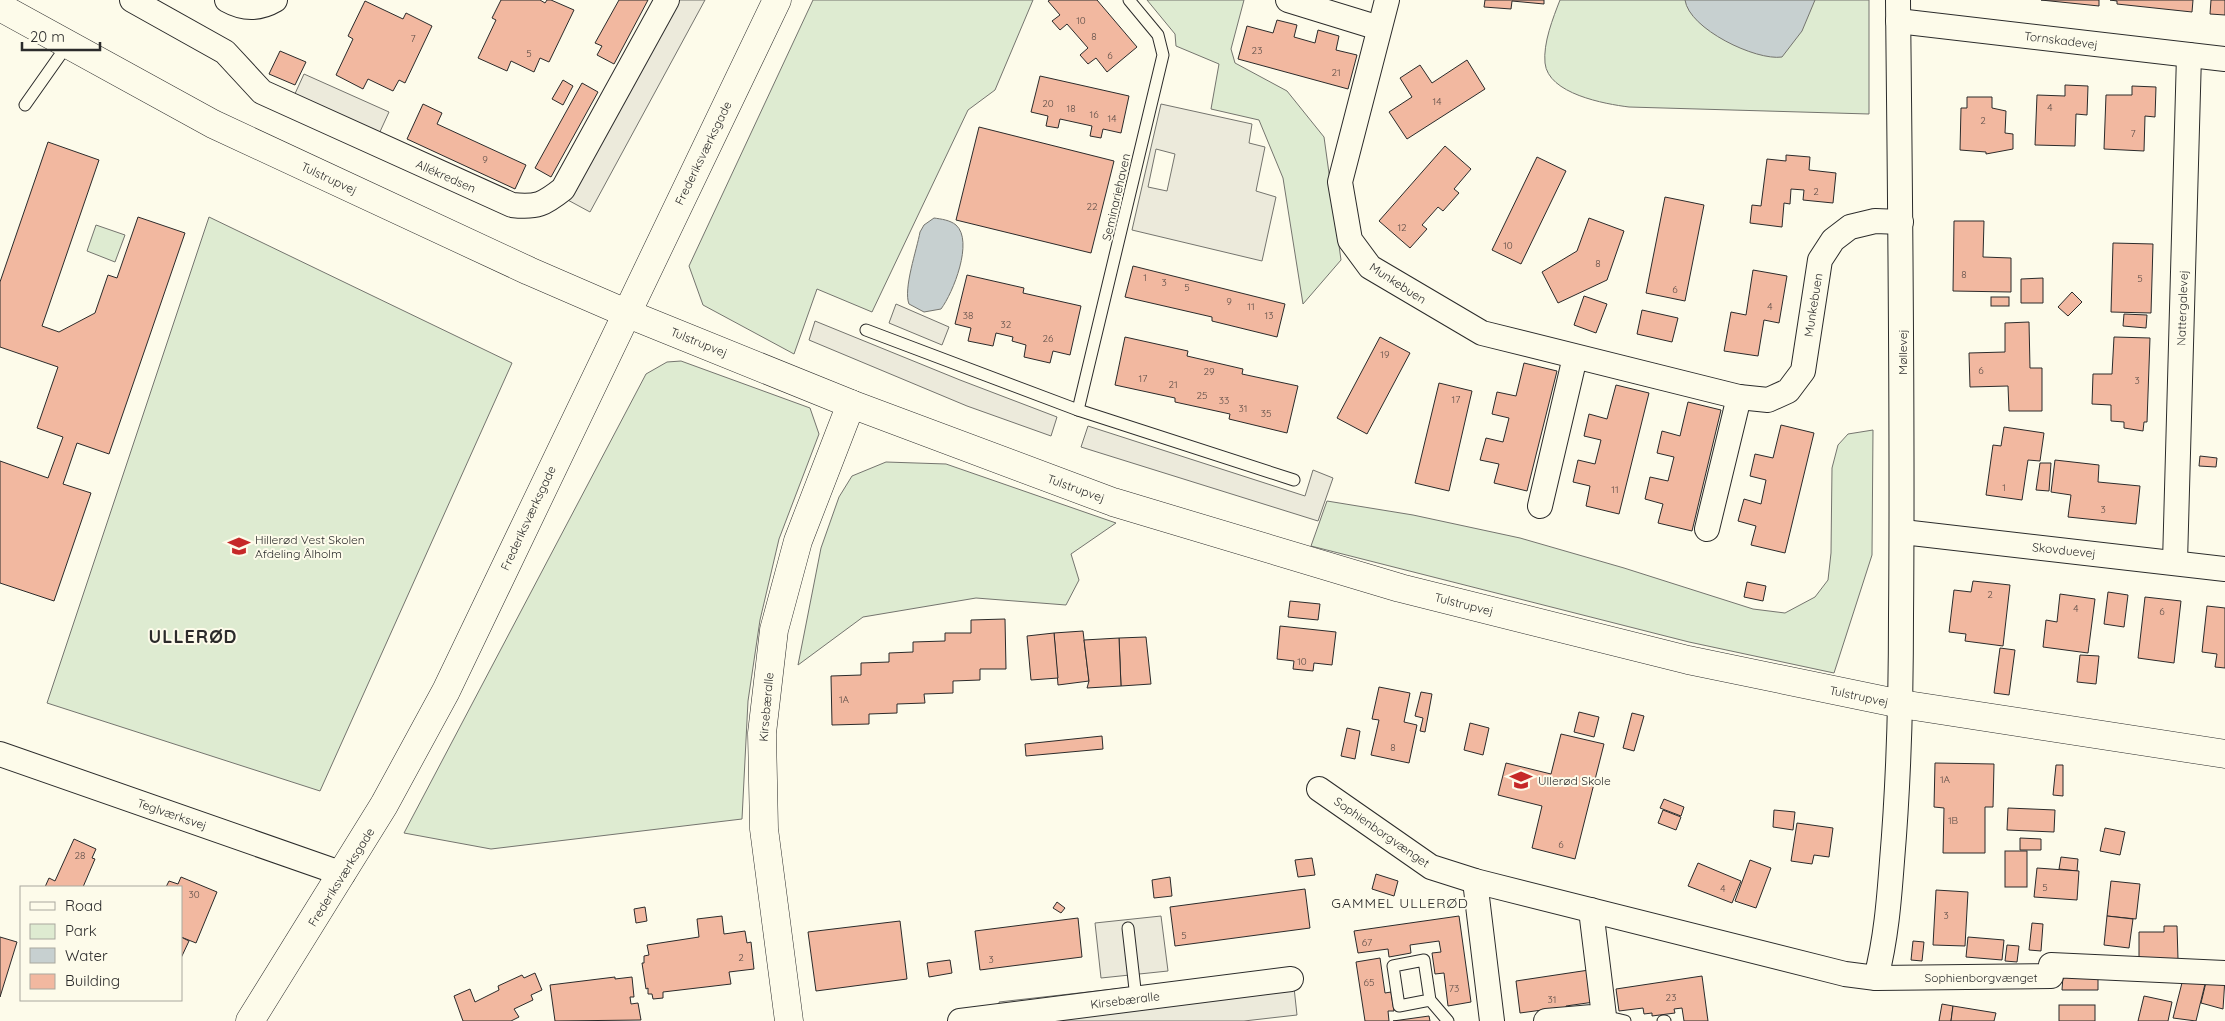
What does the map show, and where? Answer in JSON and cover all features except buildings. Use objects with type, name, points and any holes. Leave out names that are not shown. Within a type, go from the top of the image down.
[{"type":"street","points":[[227,0],[238,6],[251,8],[266,5],[275,0]]},
{"type":"street","name":"Allékredsen","points":[[145,3],[225,52],[262,92],[512,206],[531,207],[545,203],[563,189],[667,0]]},
{"type":"street","name":"Frederiksværksgade","points":[[250,1021],[343,874],[384,805],[446,691],[777,0]]},
{"type":"street","points":[[1288,0],[1379,28]]},
{"type":"street","name":"Munkebuen","points":[[1387,0],[1340,182],[1350,240],[1370,267],[1482,333],[1739,397],[1768,400],[1788,391],[1803,371],[1820,260],[1833,240],[1850,227],[1875,221],[1902,222]]},
{"type":"street","name":"Tulstrupvej","points":[[0,7],[213,124],[529,271],[851,404],[1113,502],[1400,588],[1688,660],[1900,704],[2225,754]]},
{"type":"street","name":"Tornskadevej","points":[[1898,11],[2225,59]]},
{"type":"street","name":"Møllevej","points":[[1898,11],[1902,222],[1900,704]]},
{"type":"street","name":"Nattergalevej","points":[[2175,562],[2189,55]]},
{"type":"street","points":[[1540,506],[1574,357]]},
{"type":"street","points":[[1707,529],[1739,397]]},
{"type":"street","name":"Kirsebæralle","points":[[788,1021],[764,829],[762,733],[774,630],[798,541],[851,404]]},
{"type":"street","name":"Skovduevej","points":[[1902,532],[2225,569]]},
{"type":"street","points":[[1876,978],[1885,945],[1897,795],[1900,704]]},
{"type":"street","name":"Teglværksvej","points":[[0,754],[343,874]]},
{"type":"street","name":"Sophienborgvænget","points":[[1320,789],[1431,867],[1475,881],[1845,974],[1876,978],[2051,976],[2051,965],[2225,973]]},
{"type":"street","points":[[1475,881],[1492,1021]]},
{"type":"street","points":[[1549,1021],[1614,1018],[1591,910]]},
{"type":"street","name":"Kirsebæralle","points":[[967,1021],[1291,979]]},
{"type":"lane","name":"Seminariehaven","points":[[1078,410],[1163,55],[1158,35],[1129,0]]},
{"type":"lane","points":[[25,105],[68,44]]},
{"type":"lane","points":[[866,330],[1078,410],[1294,480]]},
{"type":"lane","points":[[1128,928],[1136,998]]},
{"type":"lane","points":[[1430,1000],[1399,1006],[1393,966],[1424,960],[1430,1000],[1448,1021]]},
{"type":"green space","points":[[813,0],[1033,0],[995,90],[968,110],[872,312],[817,289],[794,354],[703,305],[689,266]]},
{"type":"green space","points":[[1147,0],[1244,0],[1231,49],[1235,63],[1287,91],[1324,137],[1341,260],[1303,304],[1283,178],[1259,120],[1211,109],[1219,64],[1176,46],[1175,34]]},
{"type":"green space","points":[[1560,0],[1869,0],[1869,114],[1629,107],[1579,96],[1556,83],[1548,74],[1545,63],[1547,39]]},
{"type":"green space","points":[[209,217],[512,363],[320,791],[47,703]]},
{"type":"green space","points":[[96,225],[125,235],[115,262],[87,251]]},
{"type":"green space","points":[[681,361],[810,408],[819,434],[779,539],[760,620],[748,701],[742,819],[491,849],[404,833],[646,374],[667,362]]},
{"type":"green space","points":[[1873,430],[1872,555],[1834,673],[1689,642],[1311,546],[1327,501],[1413,515],[1520,538],[1624,568],[1753,609],[1785,613],[1815,597],[1828,580],[1831,553],[1832,468],[1838,445],[1848,434]]},
{"type":"green space","points":[[886,462],[946,464],[1116,523],[1071,554],[1079,580],[1066,605],[976,598],[863,617],[798,665],[821,548],[839,497],[852,476]]},
{"type":"shaded area","points":[[657,0],[705,0],[590,212],[553,192]]},
{"type":"shaded area","points":[[304,74],[389,112],[373,147],[288,109]]},
{"type":"shaded area","points":[[1161,104],[1252,124],[1249,143],[1265,147],[1256,191],[1276,197],[1262,261],[1132,230]],"holes":[[[1156,149],[1175,154],[1167,191],[1148,187]]]},
{"type":"shaded area","points":[[896,304],[949,327],[942,345],[889,323]]},
{"type":"shaded area","points":[[815,321],[1057,417],[1051,436],[967,406],[809,340]]},
{"type":"shaded area","points":[[1088,426],[1305,496],[1313,470],[1333,478],[1318,521],[1081,447]]},
{"type":"shaded area","points":[[1161,916],[1168,971],[1101,978],[1095,923]]},
{"type":"shaded area","points":[[1292,969],[1297,1015],[1244,1021],[1001,1021],[999,1002]]},
{"type":"water","points":[[1685,0],[1815,0],[1802,31],[1782,57],[1771,57],[1741,48],[1711,32],[1698,22],[1689,11]]},
{"type":"water","points":[[934,218],[956,225],[961,233],[963,243],[962,254],[956,280],[941,309],[924,312],[909,304],[908,289],[920,232],[924,225]]},
{"type":"place","name":"Hillerød Vest Skolen Afdeling Ålholm","points":[[239,546]]},
{"type":"place","name":"Ullerød Skole","points":[[1521,780]]},
{"type":"district","name":"ULLERØD","points":[[193,636]]},
{"type":"district","name":"GAMMEL ULLERØD","points":[[1400,903]]}]
